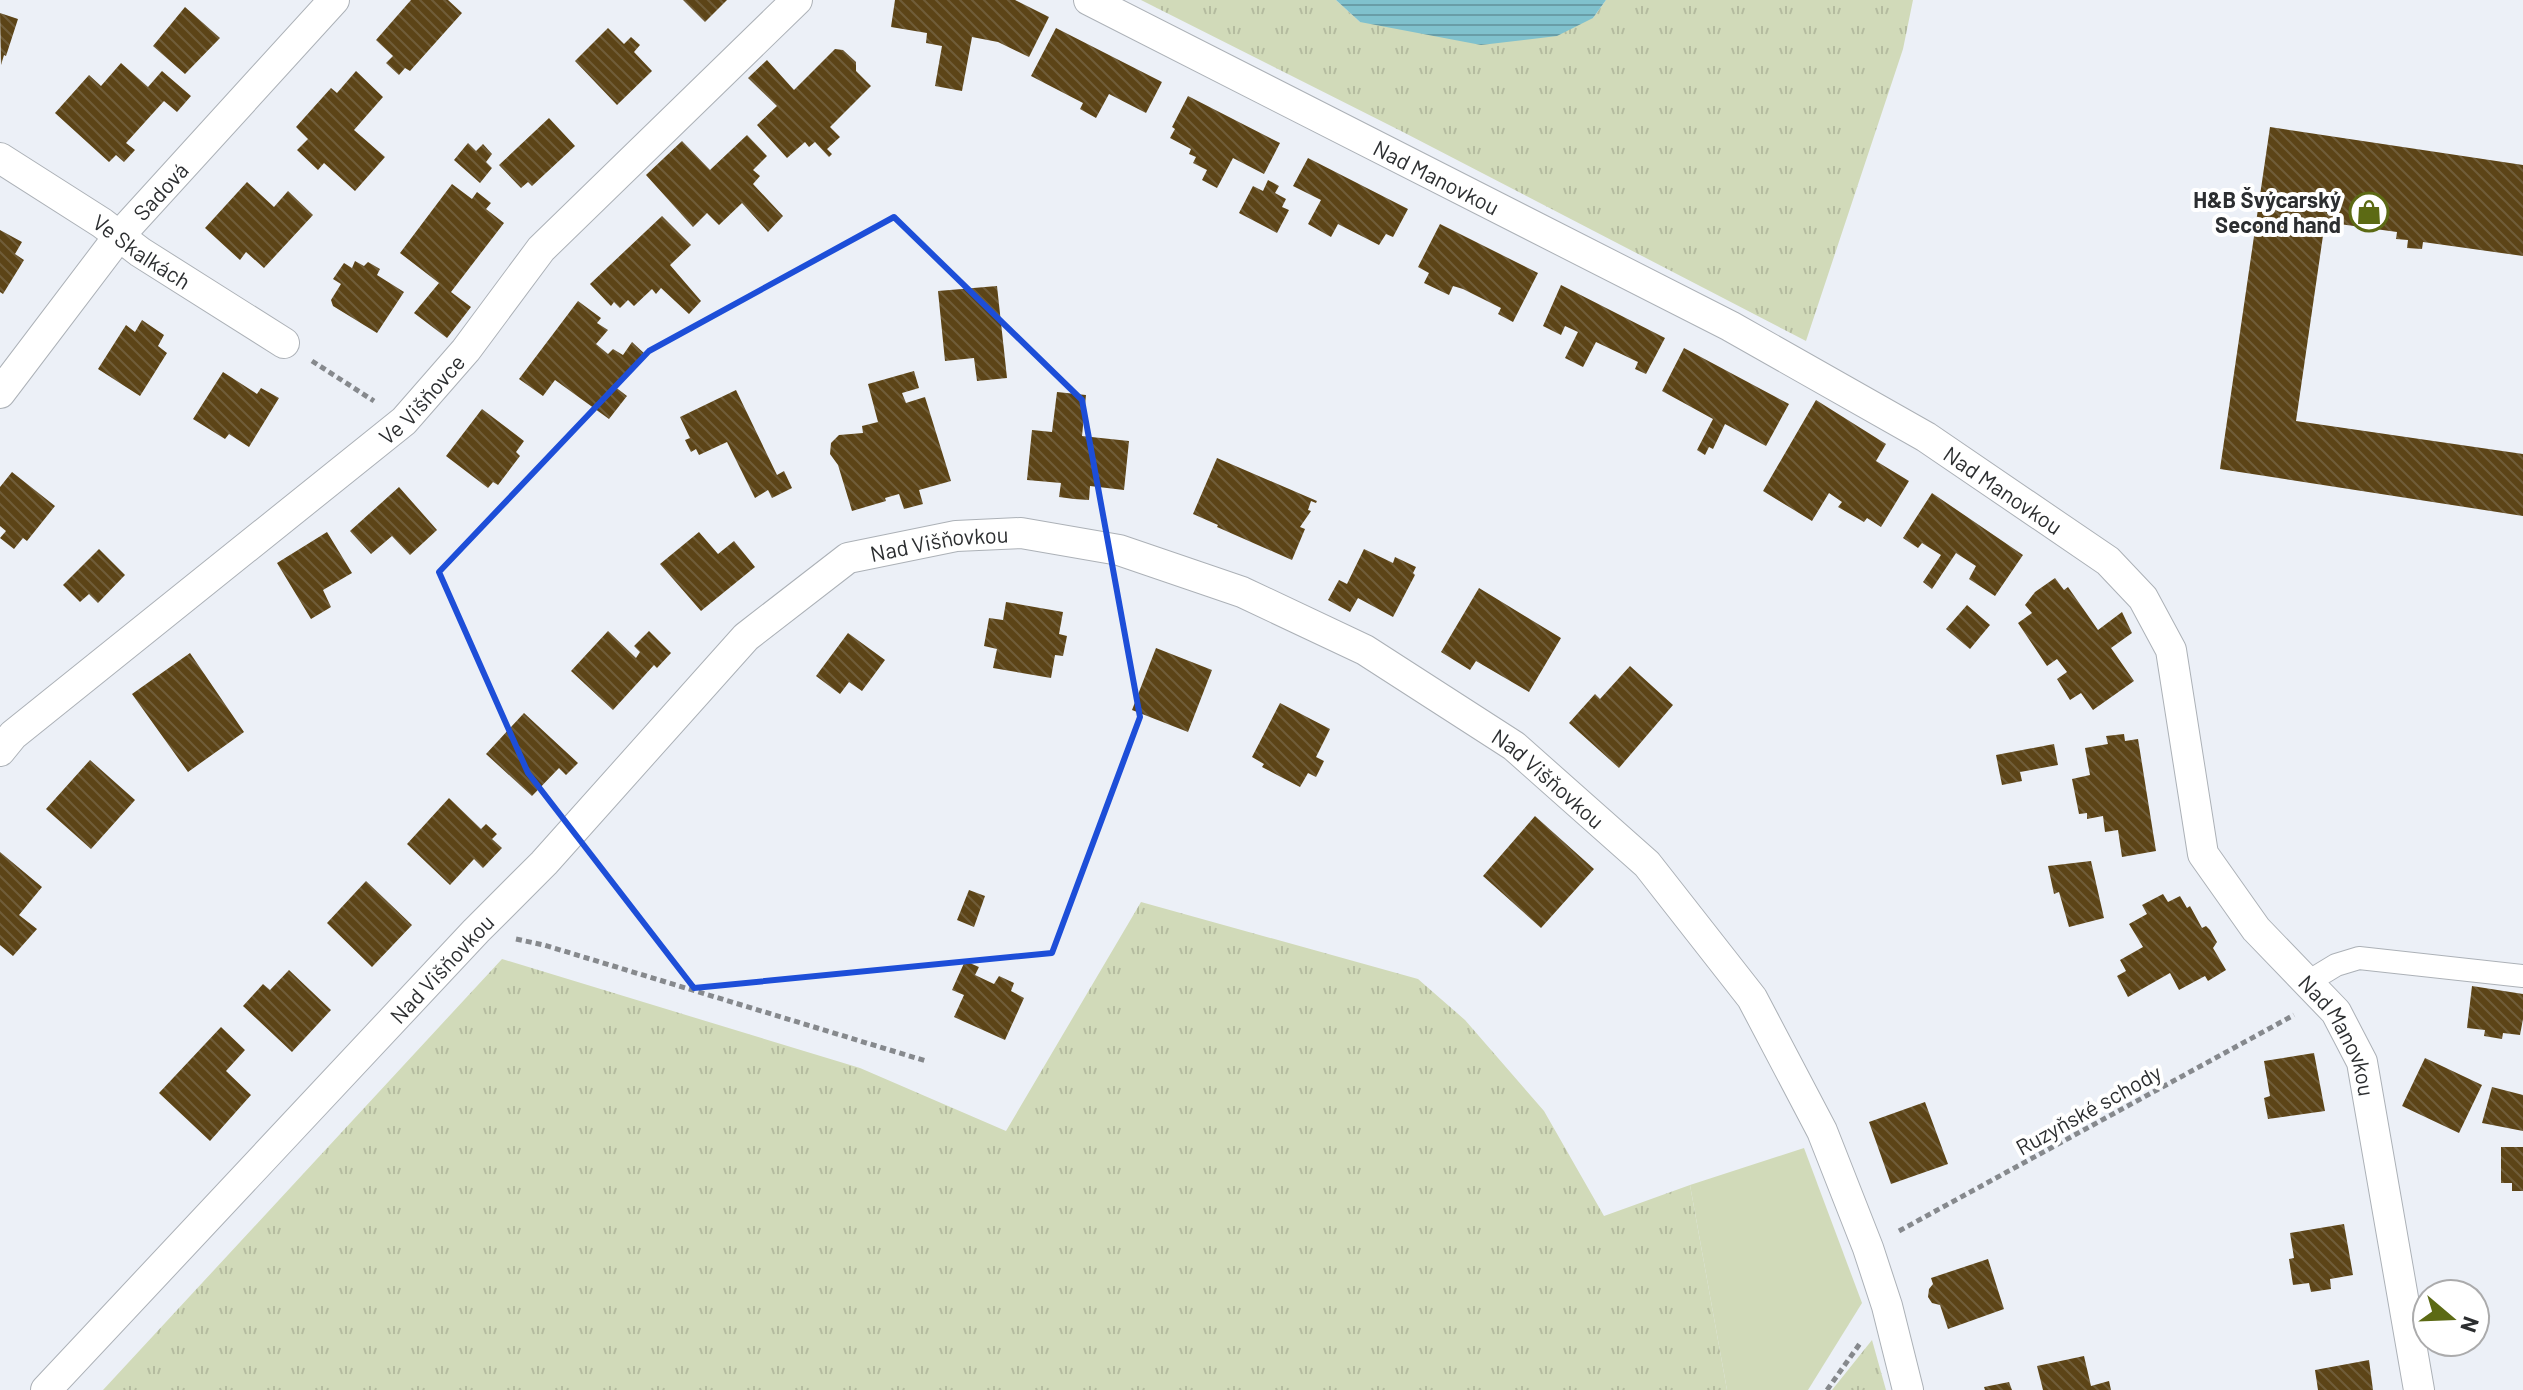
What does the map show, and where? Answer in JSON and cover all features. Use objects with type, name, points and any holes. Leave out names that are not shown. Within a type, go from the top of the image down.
[{"type":"street","name":"Sadová","points":[[0,393],[119,236],[334,0]]},
{"type":"street","name":"Ve Višňovce","points":[[0,751],[13,735],[404,421],[466,350],[541,249],[797,0]]},
{"type":"street","name":"Nad Manovkou","points":[[1089,0],[1730,326],[1926,437],[2108,561],[2143,598],[2171,650],[2203,854],[2256,929],[2336,1012],[2362,1062],[2419,1390]]},
{"type":"street","name":"Ve Skalkách","points":[[0,158],[284,343]]},
{"type":"street","name":"Nad Višňovkou","points":[[46,1390],[476,931],[544,863],[746,637],[848,558],[956,536],[1021,533],[1119,550],[1242,592],[1365,650],[1514,746],[1647,864],[1752,998],[1822,1131],[1868,1248],[1887,1306],[1908,1390]]},
{"type":"street","points":[[2316,991],[2336,965],[2359,958],[2523,976]]},
{"type":"path","points":[[284,343],[370,399]]},
{"type":"path","points":[[476,931],[544,945],[926,1061]]},
{"type":"path","name":"Ruzyňské schody","points":[[1868,1248],[2316,991]]},
{"type":"path","points":[[1827,1390],[1887,1306]]},
{"type":"highlighted area","points":[[894,217],[1082,400],[1140,717],[1052,953],[694,988],[528,773],[439,572],[649,351]]},
{"type":"green space","points":[[1141,0],[1336,0],[1360,22],[1593,18],[1606,0],[1913,0],[1903,49],[1806,341]]},
{"type":"green space","points":[[1141,902],[1418,979],[1465,1020],[1544,1111],[1604,1216],[1690,1185],[1727,1390],[103,1390],[502,959],[860,1068],[1006,1131]]},
{"type":"green space","points":[[1804,1148],[1862,1303],[1808,1390],[1727,1390],[1690,1185]]},
{"type":"green space","points":[[1872,1340],[1886,1390],[1832,1390]]},
{"type":"water","points":[[1336,0],[1606,0],[1593,18],[1557,36],[1481,45],[1360,22]]},
{"type":"building","points":[[411,0],[448,0],[462,13],[410,71],[405,68],[399,75],[386,63],[393,56],[376,40]]},
{"type":"building","points":[[683,0],[727,0],[705,22]]},
{"type":"building","points":[[895,0],[1015,0],[1049,17],[1029,57],[998,42],[972,37],[962,91],[935,86],[942,46],[926,43],[927,33],[891,27]]},
{"type":"building","points":[[185,7],[220,38],[185,74],[153,46]]},
{"type":"building","points":[[0,13],[18,19],[1,65]]},
{"type":"building","points":[[608,28],[624,44],[631,37],[640,45],[634,52],[652,71],[617,105],[575,61]]},
{"type":"building","points":[[1056,28],[1162,82],[1146,113],[1109,94],[1096,118],[1080,109],[1083,103],[1031,76]]},
{"type":"building","points":[[835,49],[843,50],[856,62],[856,71],[871,86],[830,127],[840,137],[827,149],[832,154],[829,157],[815,142],[809,147],[805,142],[787,158],[757,125],[777,106],[748,78],[767,60],[794,90]]},
{"type":"building","points":[[121,63],[148,87],[162,71],[191,96],[177,112],[164,101],[126,143],[135,150],[124,162],[116,155],[109,162],[55,113],[89,75],[101,86]]},
{"type":"building","points":[[356,71],[383,97],[354,130],[385,157],[355,191],[324,163],[318,170],[297,150],[308,139],[296,127],[331,88],[337,93]]},
{"type":"building","points":[[1188,96],[1280,143],[1264,174],[1233,158],[1217,188],[1202,180],[1207,170],[1193,163],[1196,157],[1189,154],[1191,149],[1170,138],[1175,129],[1172,127]]},
{"type":"building","points":[[549,118],[575,146],[532,186],[528,182],[521,188],[499,165]]},
{"type":"building","points":[[2270,127],[2523,165],[2523,256],[2423,242],[2422,249],[2407,248],[2408,240],[2396,239],[2397,232],[2325,222],[2296,421],[2523,454],[2523,516],[2220,469]]},
{"type":"building","points":[[747,135],[767,156],[753,170],[760,176],[753,184],[783,216],[768,232],[742,203],[719,225],[707,213],[693,227],[646,175],[682,141],[710,170]]},
{"type":"building","points":[[468,143],[476,151],[483,144],[492,154],[486,162],[492,168],[480,183],[454,160]]},
{"type":"building","points":[[1308,158],[1408,209],[1393,237],[1386,234],[1379,245],[1338,224],[1331,237],[1308,224],[1321,200],[1293,186]]},
{"type":"building","points":[[1268,180],[1279,186],[1275,193],[1286,199],[1282,207],[1289,210],[1277,233],[1239,213],[1253,186],[1263,191]]},
{"type":"building","points":[[247,182],[274,207],[288,191],[313,215],[264,268],[246,252],[240,260],[205,228]]},
{"type":"building","points":[[452,184],[472,199],[477,192],[491,203],[486,209],[504,223],[451,292],[471,307],[447,338],[414,313],[439,283],[400,253]]},
{"type":"building","points":[[662,216],[691,245],[670,265],[701,301],[689,314],[661,288],[656,294],[652,289],[634,306],[628,300],[620,308],[614,302],[611,306],[590,284]]},
{"type":"building","points":[[1440,224],[1538,273],[1513,322],[1498,314],[1501,308],[1463,289],[1453,286],[1449,295],[1424,283],[1429,273],[1418,267]]},
{"type":"building","points":[[0,230],[22,242],[15,254],[24,260],[3,294],[0,292]]},
{"type":"building","points":[[355,261],[364,266],[368,262],[380,269],[377,275],[404,292],[377,333],[333,306],[331,300],[341,284],[333,279],[344,263],[352,268]]},
{"type":"building","points":[[1561,285],[1665,338],[1646,374],[1635,369],[1638,362],[1596,342],[1583,367],[1565,358],[1578,332],[1565,326],[1561,335],[1543,326]]},
{"type":"building","points":[[997,286],[1007,378],[977,381],[974,358],[945,361],[938,291]]},
{"type":"building","points":[[578,301],[601,318],[597,323],[608,330],[596,344],[608,354],[613,349],[623,355],[632,342],[646,355],[614,386],[627,396],[609,419],[555,380],[543,396],[519,379]]},
{"type":"building","points":[[142,320],[164,335],[158,346],[167,353],[140,396],[98,369],[126,325],[135,332]]},
{"type":"building","points":[[1684,348],[1789,404],[1766,446],[1725,424],[1713,449],[1709,447],[1705,455],[1697,450],[1713,419],[1662,391]]},
{"type":"building","points":[[914,371],[919,388],[902,393],[906,403],[925,397],[951,481],[919,490],[923,504],[904,509],[899,494],[852,511],[838,465],[830,454],[831,443],[839,435],[863,433],[862,426],[878,422],[868,384]]},
{"type":"building","points":[[223,372],[257,394],[261,388],[279,398],[249,447],[229,434],[225,439],[193,419]]},
{"type":"building","points":[[736,390],[777,475],[784,471],[792,488],[772,498],[768,490],[755,498],[727,442],[699,455],[696,449],[691,452],[685,440],[690,438],[680,417]]},
{"type":"building","points":[[1057,392],[1086,395],[1082,436],[1129,441],[1124,490],[1090,486],[1089,500],[1074,499],[1059,497],[1061,483],[1027,480],[1032,430],[1052,432]]},
{"type":"building","points":[[1816,400],[1886,444],[1876,461],[1909,481],[1881,527],[1867,518],[1864,522],[1838,507],[1842,502],[1829,493],[1812,521],[1763,491]]},
{"type":"building","points":[[482,409],[524,441],[516,452],[520,456],[498,485],[493,482],[488,488],[446,456]]},
{"type":"building","points":[[1217,458],[1317,501],[1311,501],[1308,510],[1311,511],[1300,527],[1305,529],[1292,560],[1193,514]]},
{"type":"building","points":[[12,472],[55,506],[27,541],[23,538],[14,549],[0,538],[6,531],[0,526],[0,487]]},
{"type":"building","points":[[399,487],[437,530],[410,555],[392,536],[371,554],[350,531]]},
{"type":"building","points":[[1932,493],[2023,555],[1995,596],[1969,579],[1976,566],[1956,553],[1932,589],[1923,582],[1941,555],[1922,543],[1918,548],[1903,538]]},
{"type":"building","points":[[327,532],[352,573],[323,590],[331,607],[311,619],[277,563]]},
{"type":"building","points":[[699,532],[718,554],[734,541],[755,567],[701,611],[660,564]]},
{"type":"building","points":[[99,549],[125,575],[98,603],[89,594],[80,602],[63,585]]},
{"type":"building","points":[[1364,549],[1393,563],[1395,557],[1416,567],[1415,575],[1393,617],[1358,598],[1350,612],[1328,600],[1339,580],[1347,584]]},
{"type":"building","points":[[2055,578],[2064,590],[2068,587],[2098,630],[2122,612],[2132,633],[2111,648],[2134,681],[2093,710],[2081,693],[2070,700],[2057,679],[2067,672],[2057,659],[2047,666],[2018,623],[2032,613],[2025,605],[2035,592]]},
{"type":"building","points":[[1479,588],[1561,638],[1529,692],[1476,661],[1470,670],[1441,652]]},
{"type":"building","points":[[1006,602],[1063,612],[1059,634],[1067,636],[1063,656],[1055,655],[1051,678],[993,668],[997,649],[984,646],[989,618],[1003,620]]},
{"type":"building","points":[[1967,605],[1990,625],[1970,649],[1946,629]]},
{"type":"building","points":[[608,631],[636,658],[640,652],[634,646],[649,631],[671,653],[657,668],[654,665],[613,710],[571,671]]},
{"type":"building","points":[[848,633],[885,660],[862,691],[849,682],[840,694],[816,676]]},
{"type":"building","points":[[1156,648],[1212,670],[1188,732],[1132,710]]},
{"type":"building","points":[[190,653],[244,732],[188,772],[132,694]]},
{"type":"building","points":[[1630,666],[1673,705],[1619,768],[1569,723],[1595,694],[1600,699]]},
{"type":"building","points":[[1280,703],[1330,729],[1316,757],[1324,761],[1316,777],[1308,773],[1300,787],[1262,767],[1264,764],[1252,757]]},
{"type":"building","points":[[524,713],[578,763],[566,775],[559,768],[532,796],[486,754]]},
{"type":"building","points":[[2124,734],[2125,741],[2138,739],[2156,851],[2122,857],[2118,830],[2105,832],[2103,816],[2087,819],[2087,813],[2079,814],[2072,779],[2090,775],[2085,748],[2108,744],[2106,736]]},
{"type":"building","points":[[2054,744],[2058,765],[2020,772],[2022,781],[2002,785],[1996,755]]},
{"type":"building","points":[[90,760],[135,800],[91,849],[46,809]]},
{"type":"building","points":[[449,798],[481,829],[486,824],[497,834],[492,839],[502,848],[483,868],[474,859],[450,885],[407,844]]},
{"type":"building","points":[[1535,816],[1594,869],[1541,928],[1483,876]]},
{"type":"building","points":[[0,852],[42,887],[19,915],[37,929],[13,956],[0,945]]},
{"type":"building","points":[[2091,861],[2104,918],[2069,927],[2059,892],[2054,894],[2048,866]]},
{"type":"building","points":[[366,881],[412,925],[372,967],[327,923]]},
{"type":"building","points":[[969,890],[985,896],[974,927],[957,920]]},
{"type":"building","points":[[2163,894],[2168,902],[2180,896],[2187,908],[2190,906],[2202,928],[2206,926],[2210,930],[2217,942],[2213,948],[2226,970],[2208,981],[2205,976],[2179,990],[2170,973],[2128,997],[2117,976],[2126,971],[2120,960],[2143,947],[2129,924],[2147,914],[2142,905]]},
{"type":"building","points":[[965,961],[979,967],[975,975],[994,984],[999,976],[1014,983],[1011,991],[1024,998],[1005,1040],[954,1017],[964,995],[952,990]]},
{"type":"building","points":[[289,970],[331,1010],[292,1052],[243,1006],[263,984],[270,990]]},
{"type":"building","points":[[2472,986],[2523,994],[2520,1035],[2503,1033],[2502,1039],[2484,1036],[2485,1030],[2467,1028]]},
{"type":"building","points":[[221,1027],[245,1050],[226,1071],[251,1095],[210,1141],[159,1093]]},
{"type":"building","points":[[2314,1053],[2325,1111],[2268,1119],[2264,1098],[2270,1096],[2264,1061]]},
{"type":"building","points":[[2425,1058],[2482,1085],[2459,1133],[2402,1106]]},
{"type":"building","points":[[2492,1087],[2523,1095],[2523,1131],[2482,1123]]},
{"type":"building","points":[[1925,1102],[1948,1164],[1891,1184],[1869,1122]]},
{"type":"building","points":[[2501,1147],[2523,1147],[2523,1191],[2512,1191],[2512,1183],[2501,1183]]},
{"type":"building","points":[[2344,1224],[2353,1275],[2330,1279],[2331,1289],[2311,1292],[2309,1283],[2293,1285],[2289,1259],[2294,1258],[2290,1233]]},
{"type":"building","points":[[1988,1259],[2004,1309],[1948,1329],[1940,1305],[1932,1303],[1928,1297],[1933,1284],[1931,1278]]},
{"type":"building","points":[[2084,1356],[2091,1386],[2109,1381],[2111,1390],[2043,1390],[2037,1366]]},
{"type":"building","points":[[2369,1360],[2373,1390],[2318,1390],[2315,1370]]},
{"type":"building","points":[[2009,1382],[2012,1390],[1985,1390],[1984,1387]]},
{"type":"place","name":"H&B Švýcarský Second hand","points":[[2369,212]]}]
